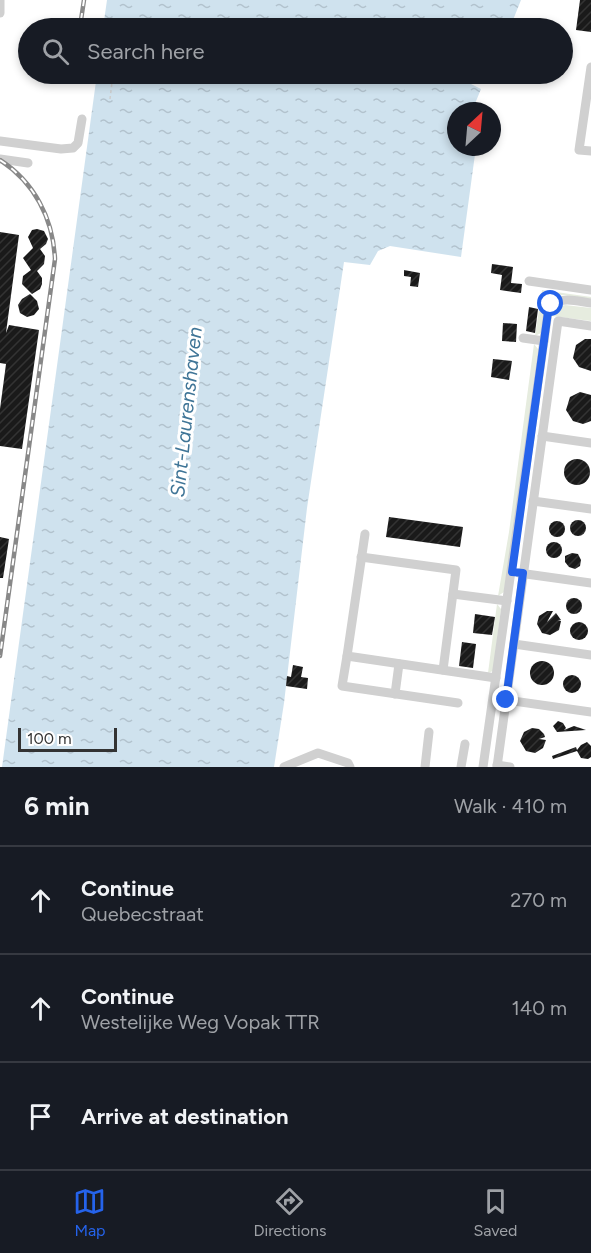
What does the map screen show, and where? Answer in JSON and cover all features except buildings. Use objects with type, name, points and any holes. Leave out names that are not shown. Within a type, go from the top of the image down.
[{"type":"street","points":[[0,0],[0,13]]},
{"type":"street","points":[[591,67],[579,150],[591,151]]},
{"type":"street","points":[[0,141],[61,149],[73,148],[78,143],[82,119]]},
{"type":"street","points":[[0,159],[28,163]]},
{"type":"street","points":[[529,281],[591,290]]},
{"type":"street","points":[[483,767],[548,312],[551,304],[556,302],[567,300],[591,303]]},
{"type":"street","points":[[510,767],[497,766],[558,321],[591,326]]},
{"type":"street","points":[[523,338],[544,341]]},
{"type":"street","points":[[542,436],[591,443]]},
{"type":"street","points":[[533,501],[591,509]]},
{"type":"street","points":[[365,534],[342,686],[458,704]]},
{"type":"street","points":[[361,557],[456,570],[443,670]]},
{"type":"street","points":[[512,572],[591,583]]},
{"type":"street","points":[[453,594],[507,601]]},
{"type":"street","points":[[514,644],[591,656]]},
{"type":"street","points":[[347,656],[496,678]]},
{"type":"street","points":[[395,694],[399,664]]},
{"type":"street","points":[[506,700],[591,712]]},
{"type":"street","points":[[425,767],[429,732]]},
{"type":"street","points":[[461,767],[465,744]]},
{"type":"street","points":[[284,767],[318,753],[348,763],[350,767]]},
{"type":"path","points":[[110,99],[112,84]]},
{"type":"shaded area","points":[[542,290],[591,297],[591,299],[567,295],[552,297],[545,308],[541,333],[535,336]]},
{"type":"shaded area","points":[[565,305],[591,308],[591,321],[552,316],[558,307]]},
{"type":"shaded area","points":[[534,344],[538,349],[504,592],[498,596],[509,532]]},
{"type":"shaded area","points":[[497,604],[501,609],[493,671],[488,673]]},
{"type":"water","points":[[107,0],[521,0],[514,18],[104,18]]},
{"type":"water","name":"Sint-Laurenshaven","points":[[96,84],[471,84],[481,89],[476,102],[447,102],[447,156],[475,156],[461,257],[390,246],[378,251],[370,265],[344,262],[307,508],[284,703],[274,767],[2,767]]},
{"type":"railway","points":[[81,18],[84,0]]},
{"type":"railway","points":[[0,160],[23,179],[40,202],[50,229],[55,259],[0,656]]},
{"type":"route","points":[[506,700],[523,573],[512,572],[548,312],[551,304]]}]
